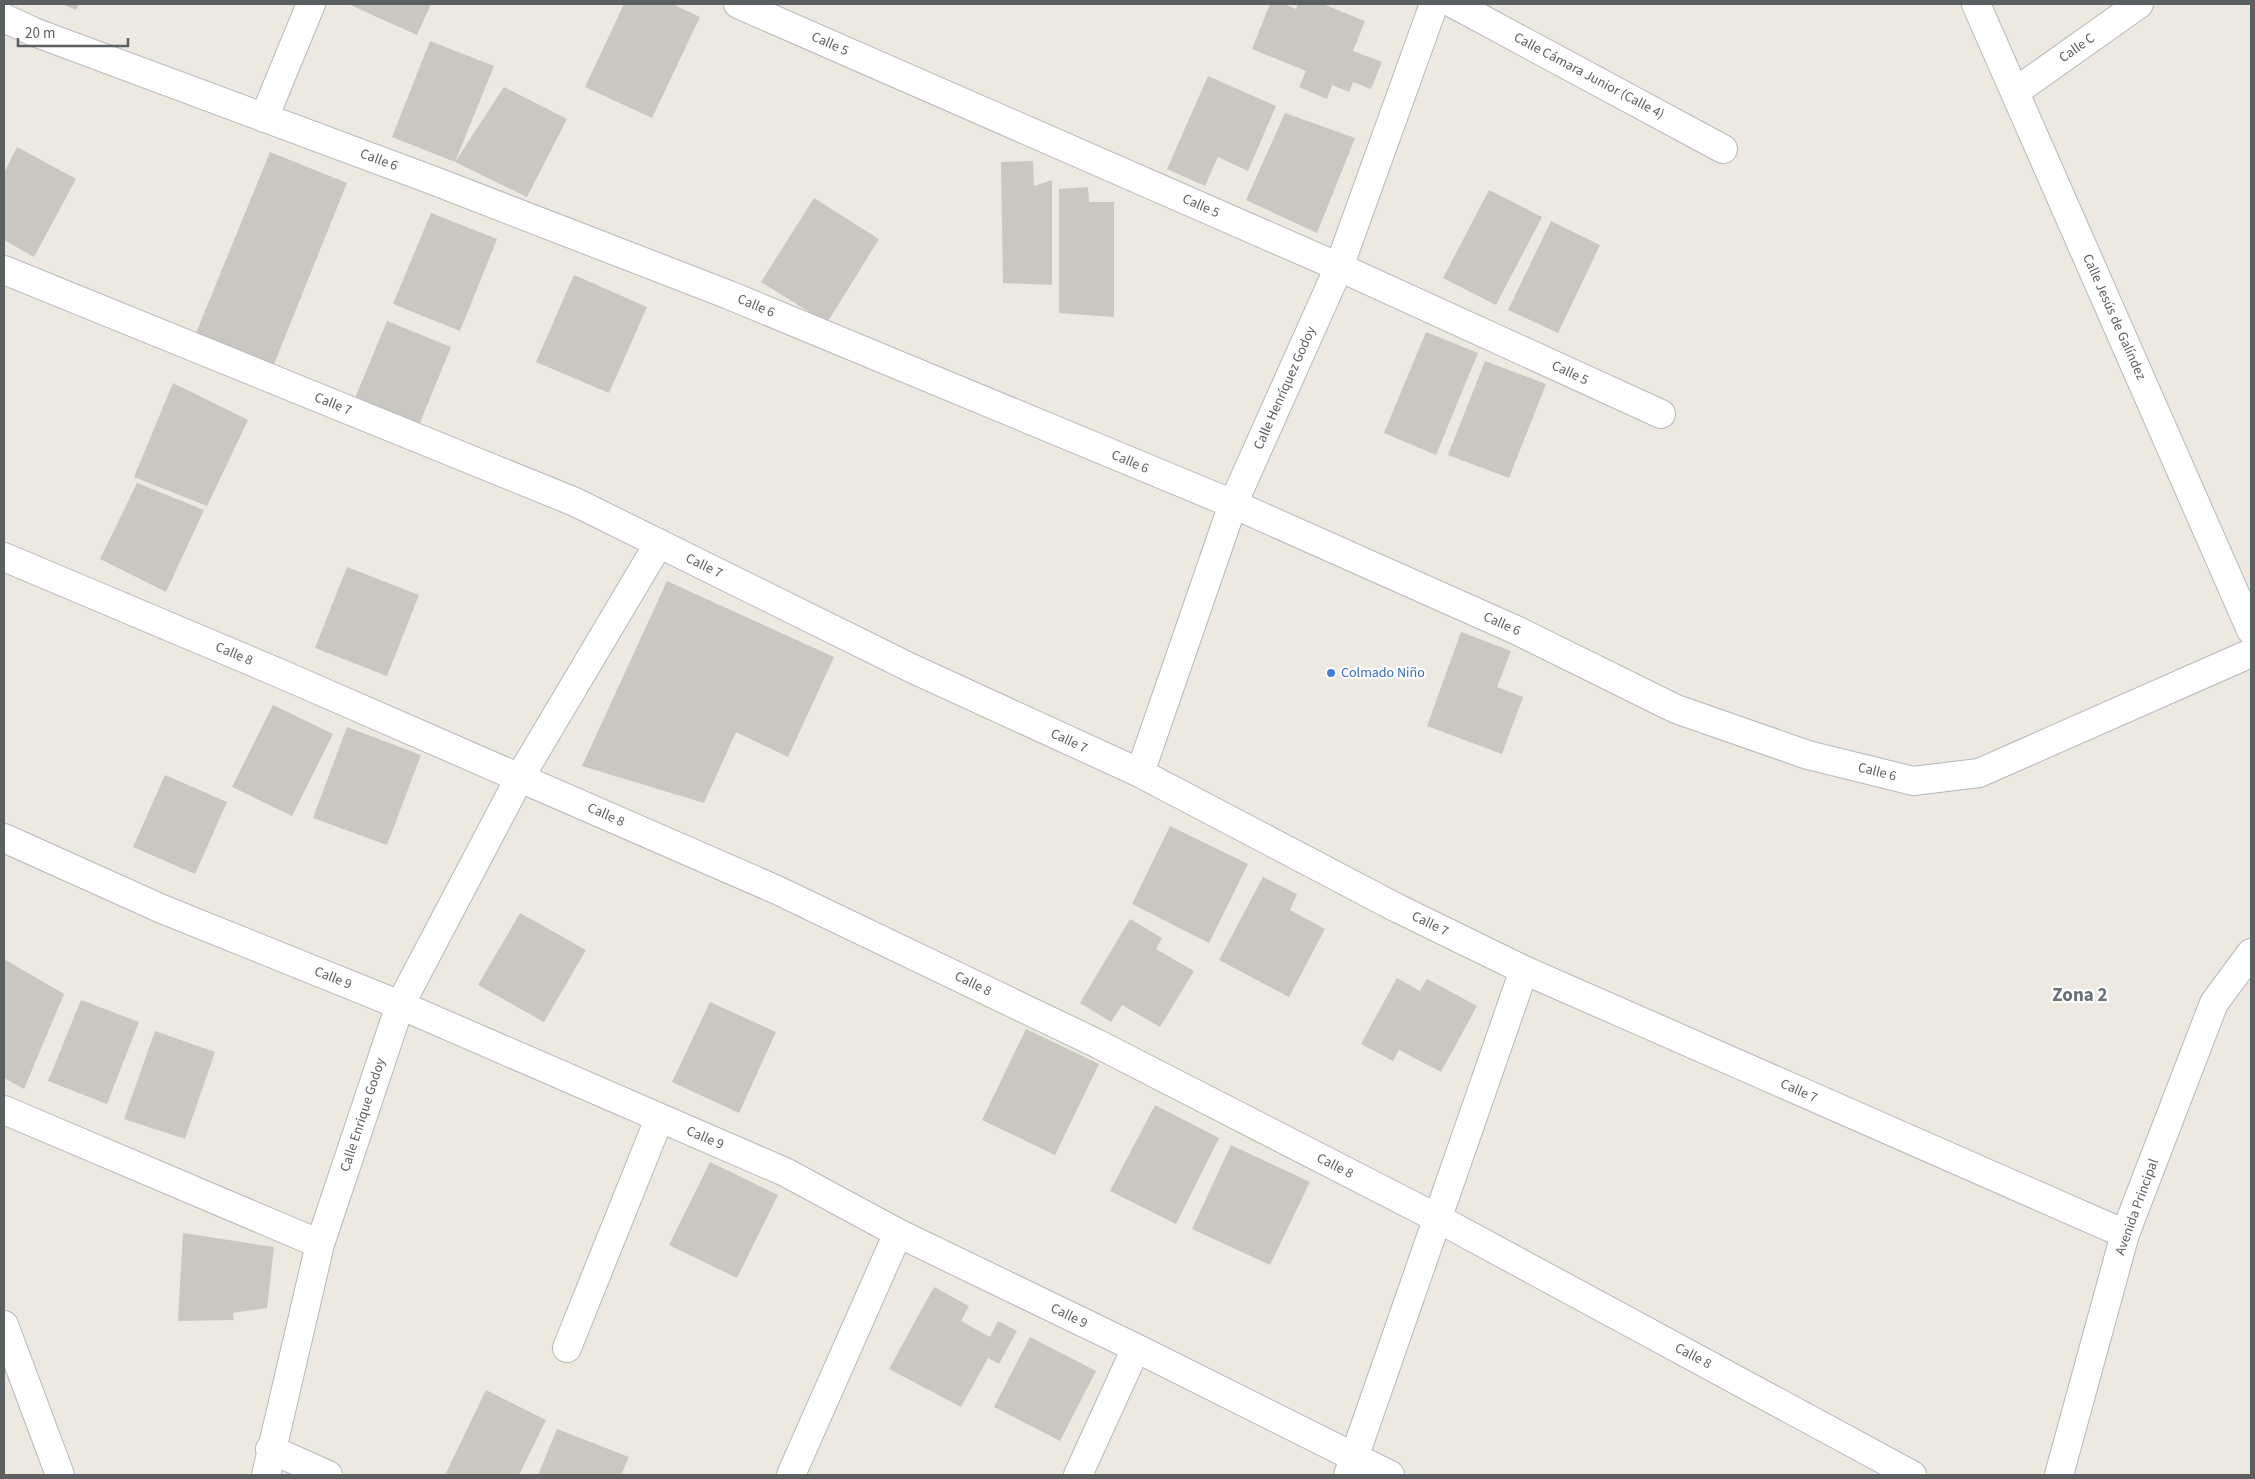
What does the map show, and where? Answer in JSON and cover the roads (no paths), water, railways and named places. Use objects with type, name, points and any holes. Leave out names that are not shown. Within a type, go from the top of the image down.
[{"type":"street","points":[[264,118],[311,4]]},
{"type":"street","name":"Calle 5","points":[[738,4],[1339,267],[1661,414]]},
{"type":"street","name":"Calle Henríquez Godoy","points":[[1140,773],[1233,504],[1339,267],[1434,4]]},
{"type":"street","name":"Calle Cámara Junior (Calle 4)","points":[[1454,4],[1723,149]]},
{"type":"street","name":"Calle Jesús de Galíndez","points":[[1976,4],[2251,630]]},
{"type":"street","name":"Calle C","points":[[2015,92],[2139,4]]},
{"type":"street","name":"Calle 6","points":[[4,18],[34,32],[729,295],[1233,504],[1516,630],[1676,709],[1808,756],[1913,781],[1979,772],[2251,652]]},
{"type":"street","name":"Calle 7","points":[[4,270],[575,502],[911,668],[1140,773],[1395,907],[1524,970],[2125,1234]]},
{"type":"street","name":"Calle Enrique Godoy","points":[[268,1462],[320,1244],[400,1005],[520,777],[659,544]]},
{"type":"street","name":"Calle 8","points":[[4,557],[279,673],[777,890],[1098,1044],[1436,1218],[1912,1475]]},
{"type":"street","name":"Calle 9","points":[[4,838],[162,909],[400,1005],[659,1119],[785,1172],[898,1233],[1136,1348],[1351,1466],[1390,1475]]},
{"type":"street","name":"Avenida Principal","points":[[2059,1475],[2125,1234],[2214,1003],[2251,954]]},
{"type":"street","points":[[1351,1466],[1524,970]]},
{"type":"street","points":[[4,1110],[320,1244]]},
{"type":"street","points":[[567,1348],[659,1119]]},
{"type":"street","points":[[791,1475],[898,1233]]},
{"type":"street","points":[[4,1325],[60,1475]]},
{"type":"street","points":[[1078,1475],[1136,1348]]},
{"type":"street","points":[[268,1462],[328,1475]]},
{"type":"place","name":"Colmado Niño","points":[[1331,673]]},
{"type":"district","name":"Zona 2","points":[[2080,995]]}]
